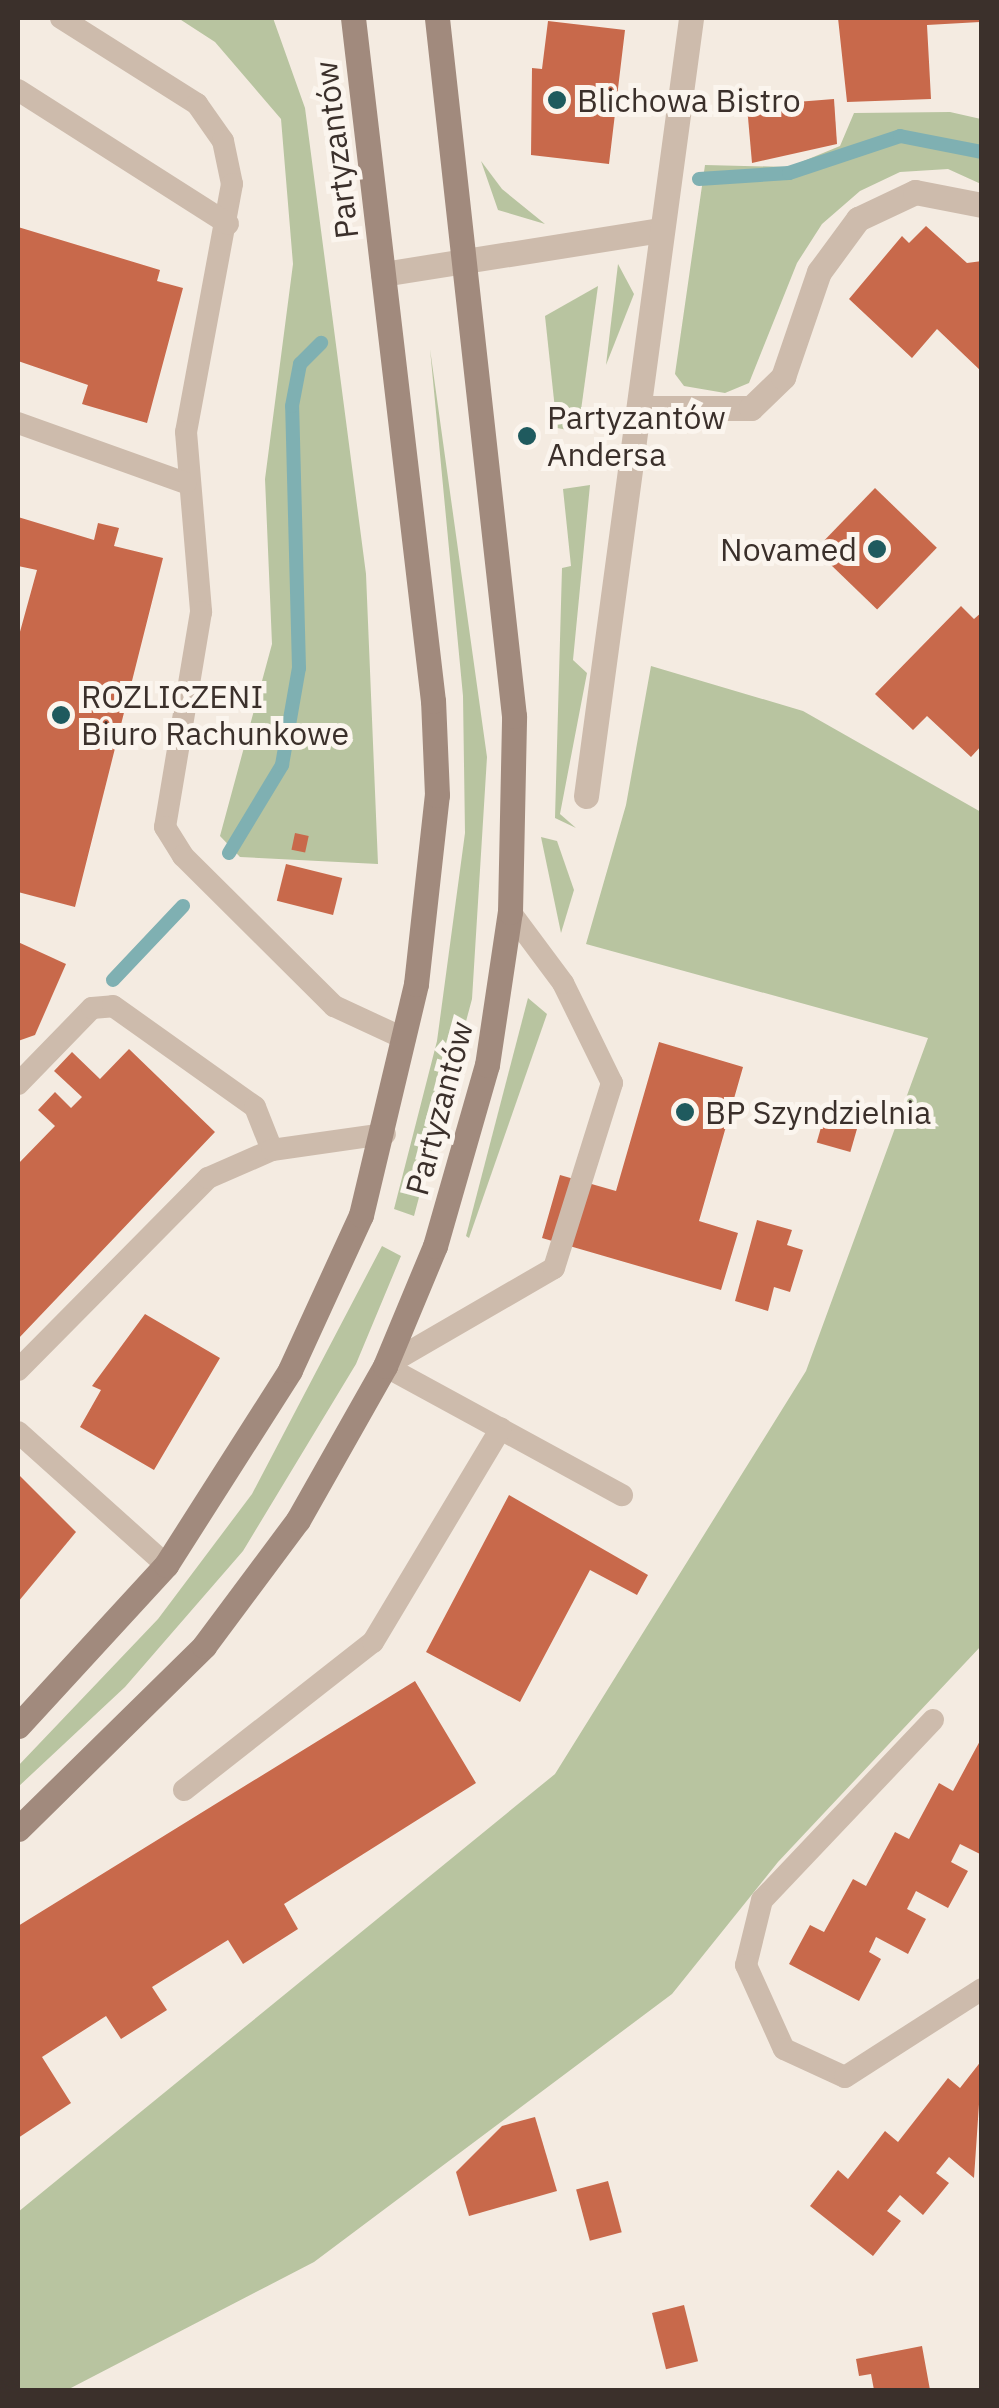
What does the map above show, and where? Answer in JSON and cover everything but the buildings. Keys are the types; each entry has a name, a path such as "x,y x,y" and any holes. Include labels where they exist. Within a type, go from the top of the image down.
{"main road":[{"name":"Partyzantów","path":"18,1726 166,1565 251,1440 327,1297 385,1134 406,1039 436,795 354,18"},
{"name":"Partyzantów","path":"18,1828 204,1646 298,1520 384,1366 462,1158 498,1012 510,912 514,716 437,18"}],"street":[{"path":"586,796 645,408 660,230 691,18"},
{"path":"645,408 751,408 783,377 818,272 858,219 915,192 982,205"},
{"path":"463,264 660,230"},
{"name":"Partyzantów","path":"384,274 463,264"}],"lane":[{"path":"61,18 196,104 223,141 228,224 186,432 186,483 201,612 165,827 334,1006 406,1039"},
{"path":"18,90 228,224"},
{"path":"18,422 186,483"},
{"path":"384,1366 554,1268 612,1083 563,983 510,912"},
{"path":"18,1084 92,1008 113,1006 254,1106 272,1150"},
{"path":"18,1370 182,1199 229,1165 272,1150 385,1134"},
{"path":"384,1366 622,1495"},
{"path":"184,1790 373,1642 501,1428"},
{"path":"18,1432 166,1565"},
{"path":"932,1720 762,1900 748,1933 748,1975 784,2049 845,2077 982,1989"}],"green space":[{"path":"178,18 273,18 305,108 366,574 378,864 240,857 220,836 272,644 265,479 293,264 281,119 215,42"},
{"path":"950,112 981,119 981,184 948,169 900,172 860,191 822,224 797,263 749,383 725,393 684,386 675,374 705,165 789,167 840,146 854,113"},
{"path":"481,161 502,189 545,224 498,210"},
{"path":"618,264 634,294 606,365"},
{"path":"598,286 578,432 557,428 545,316"},
{"path":"430,349 487,757 472,999 414,1216 394,1209 437,1041 465,833 463,696"},
{"path":"590,485 573,660 587,673 560,814 576,828 555,818 562,568 571,566 563,489"},
{"path":"651,666 803,711 981,812 981,1646 778,1862 672,1994 314,2262 67,2390 18,2390 18,2212 555,1774 806,1371 928,1038 586,944 626,805"},
{"path":"541,837 557,841 574,890 561,933"},
{"path":"528,998 547,1014 469,1238 466,1236"},
{"path":"382,1246 401,1256 356,1364 243,1551 125,1687 18,1787 18,1766 158,1619 252,1494"}],"waterway":[{"path":"699,179 789,173 900,136 982,152"},
{"path":"229,853 282,765 299,668 292,406 300,364 321,343"},
{"path":"113,980 183,906"}],"place":[{"name":"Blichowa Bistro","path":"557,100"},
{"name":"Partyzantów Andersa","path":"527,436"},
{"name":"Novamed","path":"877,549"},
{"name":"ROZLICZENI Biuro Rachunkowe","path":"61,715"},
{"name":"BP Szyndzielnia","path":"685,1112"}]}
